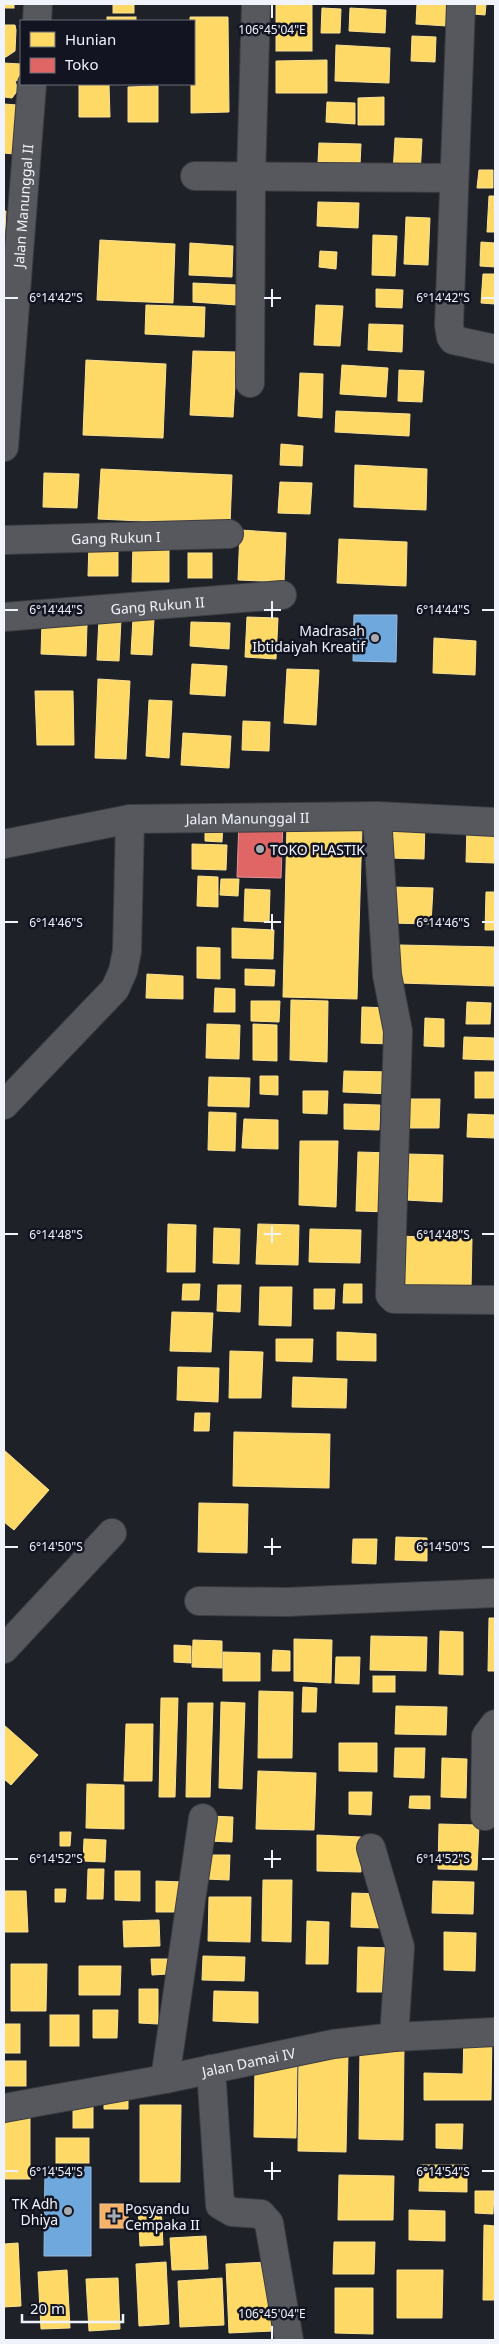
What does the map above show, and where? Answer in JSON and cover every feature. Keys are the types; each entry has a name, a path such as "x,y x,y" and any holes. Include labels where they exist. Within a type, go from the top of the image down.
{"street":[{"path":"36,20 38,4"},
{"path":"250,383 251,177 256,4"},
{"path":"461,4 453,178 450,337 462,343 495,348"},
{"name":"Jalan Manunggal II","path":"4,446 14,175 32,85"},
{"path":"195,176 453,178"},
{"name":"Gang Rukun I","path":"4,540 230,534"},
{"name":"Gang Rukun II","path":"4,617 282,594"},
{"path":"377,816 387,975 398,1031 390,1295 394,1299 495,1300"},
{"name":"Jalan Manunggal II","path":"4,844 130,819 377,816 495,822"},
{"path":"4,1106 115,989 123,970 127,951 130,819"},
{"path":"4,1648 112,1533"},
{"path":"198,1600 287,1602 495,1594"},
{"path":"485,1816 486,1736 495,1724"},
{"path":"165,2079 203,1818"},
{"path":"371,1848 400,1947 394,2037"},
{"name":"Jalan Damai IV","path":"4,2108 165,2079 333,2044 394,2037 495,2032"},
{"path":"212,2069 220,2205 232,2212 261,2214 269,2223 289,2340"}],"building: Hunian":[{"path":"4,4 14,4 14,8 4,8"},
{"path":"113,4 134,4 134,13 113,13"},
{"path":"276,4 312,4 312,51 276,51"},
{"path":"417,4 448,4 447,26 416,24"},
{"path":"463,4 486,4 485,15 462,13"},
{"path":"322,8 341,9 340,33 321,33"},
{"path":"350,8 386,10 385,33 349,31"},
{"path":"107,17 136,17 136,20 107,20"},
{"path":"190,17 228,17 229,112 191,113 191,85 195,85 195,20 190,20"},
{"path":"4,25 15,25 16,30 15,51 6,57 4,57"},
{"path":"412,36 436,37 435,62 411,61"},
{"path":"336,45 390,48 389,83 335,81"},
{"path":"327,60 327,93 276,93 276,61"},
{"path":"4,63 20,64 20,80 15,81 18,90 12,98 4,97"},
{"path":"79,85 109,85 110,117 79,117"},
{"path":"158,86 158,122 128,122 128,87"},
{"path":"384,97 384,125 358,125 358,98"},
{"path":"327,102 355,103 355,124 326,122"},
{"path":"4,104 17,105 14,154 4,153"},
{"path":"395,138 422,139 420,175 393,174"},
{"path":"319,143 361,144 360,164 318,162"},
{"path":"479,170 493,170 493,188 477,188"},
{"path":"489,196 495,196 495,232 487,232"},
{"path":"318,202 359,203 358,228 317,226"},
{"path":"4,211 6,211 4,247"},
{"path":"406,217 430,218 428,265 404,264"},
{"path":"373,235 397,236 395,276 372,275"},
{"path":"100,240 175,244 173,303 97,300"},
{"path":"481,242 495,243 495,267 480,266"},
{"path":"190,243 233,246 232,277 189,275"},
{"path":"320,251 337,252 336,269 319,267"},
{"path":"483,274 495,274 495,304 481,303"},
{"path":"193,283 237,285 237,305 193,302"},
{"path":"376,289 403,290 402,308 376,307"},
{"path":"146,305 205,307 204,337 145,334"},
{"path":"316,305 343,306 340,346 314,345"},
{"path":"369,324 403,325 402,352 368,350"},
{"path":"193,351 237,352 233,417 190,415"},
{"path":"86,360 166,364 163,438 83,435"},
{"path":"342,365 388,368 386,397 340,394"},
{"path":"399,370 424,371 422,402 398,401"},
{"path":"300,373 323,374 322,418 298,416"},
{"path":"336,411 410,414 409,436 335,432"},
{"path":"281,444 303,446 302,466 280,465"},
{"path":"355,465 427,469 426,510 354,507"},
{"path":"101,469 232,475 230,525 98,519"},
{"path":"44,473 79,474 77,508 43,507"},
{"path":"280,482 312,483 310,514 278,513"},
{"path":"240,530 286,533 284,582 238,580"},
{"path":"339,539 407,542 406,586 337,583"},
{"path":"89,542 118,542 118,576 88,576"},
{"path":"133,544 169,545 169,582 132,582"},
{"path":"188,553 212,553 212,578 188,578"},
{"path":"247,617 278,618 276,659 245,657"},
{"path":"99,618 121,619 119,661 97,660"},
{"path":"133,618 154,619 152,655 131,654"},
{"path":"191,622 230,623 229,649 190,646"},
{"path":"42,623 87,625 86,656 41,654"},
{"path":"434,638 476,641 475,675 433,673"},
{"path":"192,664 227,666 225,696 190,694"},
{"path":"287,669 319,670 316,725 284,723"},
{"path":"98,679 130,681 126,759 95,758"},
{"path":"35,691 73,691 74,745 37,745"},
{"path":"149,700 172,701 169,758 146,756"},
{"path":"243,721 270,722 269,751 242,750"},
{"path":"183,733 231,736 229,768 181,765"},
{"path":"389,820 425,822 424,859 389,858"},
{"path":"205,822 223,822 222,842 205,841"},
{"path":"287,824 362,827 357,999 283,997"},
{"path":"467,825 495,826 495,863 466,862"},
{"path":"192,844 227,845 226,870 192,869"},
{"path":"198,876 218,877 218,907 197,906"},
{"path":"221,879 239,879 238,896 220,895"},
{"path":"391,887 433,888 431,924 390,923"},
{"path":"245,889 270,890 269,922 244,921"},
{"path":"486,892 495,892 495,930 485,930"},
{"path":"232,928 274,930 273,959 232,958"},
{"path":"400,945 495,947 495,986 400,983"},
{"path":"197,947 220,948 220,979 197,978"},
{"path":"245,969 275,970 274,986 245,985"},
{"path":"147,974 183,976 183,999 146,998"},
{"path":"215,988 235,989 235,1012 214,1012"},
{"path":"291,1000 328,1001 327,1062 290,1060"},
{"path":"251,1001 280,1001 279,1022 251,1021"},
{"path":"467,1002 491,1003 490,1024 466,1024"},
{"path":"362,1007 392,1008 391,1044 361,1043"},
{"path":"425,1018 444,1019 444,1047 424,1046"},
{"path":"207,1024 240,1025 239,1059 206,1058"},
{"path":"253,1024 277,1025 277,1061 253,1060"},
{"path":"464,1037 495,1038 495,1060 463,1059"},
{"path":"344,1071 391,1072 391,1094 343,1092"},
{"path":"475,1072 495,1072 495,1098 475,1098"},
{"path":"260,1076 278,1076 278,1095 260,1094"},
{"path":"209,1077 250,1078 249,1107 208,1106"},
{"path":"303,1091 328,1091 327,1114 303,1113"},
{"path":"409,1099 440,1099 439,1128 408,1128"},
{"path":"344,1104 380,1105 379,1130 344,1129"},
{"path":"209,1112 236,1113 235,1151 208,1150"},
{"path":"468,1114 495,1115 495,1138 467,1137"},
{"path":"244,1119 278,1120 278,1149 242,1148"},
{"path":"300,1141 338,1141 336,1207 299,1205"},
{"path":"358,1152 391,1153 389,1212 356,1211"},
{"path":"408,1154 443,1155 442,1202 406,1200"},
{"path":"168,1224 196,1225 195,1272 167,1272"},
{"path":"258,1224 299,1225 298,1265 256,1264"},
{"path":"214,1228 240,1229 239,1264 213,1263"},
{"path":"310,1229 361,1230 360,1263 309,1262"},
{"path":"399,1236 472,1239 471,1290 398,1287"},
{"path":"183,1284 200,1284 199,1300 182,1300"},
{"path":"344,1284 362,1284 362,1303 343,1303"},
{"path":"218,1285 241,1285 240,1312 217,1311"},
{"path":"260,1287 292,1287 291,1326 259,1325"},
{"path":"314,1289 335,1289 334,1309 314,1309"},
{"path":"172,1312 213,1313 211,1352 170,1351"},
{"path":"337,1332 376,1334 376,1361 337,1360"},
{"path":"276,1339 313,1339 312,1362 276,1361"},
{"path":"230,1351 263,1352 261,1398 229,1398"},
{"path":"178,1367 219,1368 218,1402 177,1400"},
{"path":"293,1377 347,1379 346,1408 292,1407"},
{"path":"195,1413 210,1413 209,1431 194,1431"},
{"path":"234,1432 330,1434 329,1488 233,1486"},
{"path":"4,1450 49,1490 14,1530 4,1522"},
{"path":"199,1503 248,1504 247,1553 198,1552"},
{"path":"396,1537 427,1538 427,1561 395,1560"},
{"path":"353,1539 377,1539 376,1564 352,1563"},
{"path":"489,1618 495,1618 495,1671 488,1671"},
{"path":"440,1631 463,1632 463,1675 439,1674"},
{"path":"371,1636 427,1637 426,1671 370,1670"},
{"path":"294,1639 332,1640 331,1683 294,1681"},
{"path":"193,1640 222,1641 222,1668 192,1667"},
{"path":"174,1645 191,1646 191,1663 174,1662"},
{"path":"273,1650 290,1651 290,1671 272,1671"},
{"path":"223,1652 260,1653 260,1681 223,1681"},
{"path":"336,1657 360,1657 359,1684 335,1683"},
{"path":"373,1676 395,1676 395,1692 373,1692"},
{"path":"303,1687 317,1688 316,1712 302,1712"},
{"path":"259,1691 293,1692 292,1758 258,1758"},
{"path":"161,1698 178,1698 175,1797 159,1797"},
{"path":"221,1702 245,1703 242,1789 219,1788"},
{"path":"188,1703 213,1703 210,1797 186,1797"},
{"path":"396,1706 447,1707 446,1735 395,1734"},
{"path":"126,1724 153,1724 152,1781 124,1781"},
{"path":"4,1725 38,1755 11,1785 4,1779"},
{"path":"339,1743 377,1743 377,1772 339,1771"},
{"path":"395,1748 425,1748 424,1778 394,1777"},
{"path":"442,1758 467,1759 466,1798 441,1797"},
{"path":"258,1771 316,1773 314,1830 256,1829"},
{"path":"87,1784 124,1785 124,1829 86,1828"},
{"path":"349,1792 372,1792 371,1815 349,1814"},
{"path":"410,1796 430,1796 430,1809 409,1808"},
{"path":"209,1816 233,1817 232,1842 208,1841"},
{"path":"439,1824 479,1825 477,1870 438,1869"},
{"path":"60,1832 71,1832 70,1846 60,1846"},
{"path":"317,1835 361,1837 361,1872 317,1871"},
{"path":"84,1839 106,1840 105,1862 83,1861"},
{"path":"206,1855 230,1855 229,1880 205,1879"},
{"path":"88,1869 104,1869 103,1899 87,1899"},
{"path":"115,1871 140,1871 140,1901 115,1900"},
{"path":"263,1880 292,1880 291,1942 262,1941"},
{"path":"156,1881 183,1882 182,1912 156,1912"},
{"path":"433,1881 474,1882 473,1914 432,1913"},
{"path":"55,1889 66,1889 65,1902 55,1902"},
{"path":"4,1891 26,1891 28,1932 4,1932"},
{"path":"352,1893 384,1894 384,1928 351,1927"},
{"path":"209,1897 251,1897 250,1942 208,1941"},
{"path":"159,1920 160,1946 124,1947 123,1921"},
{"path":"307,1921 329,1922 328,1964 306,1964"},
{"path":"444,1932 476,1933 475,1971 444,1970"},
{"path":"358,1947 393,1948 393,1992 357,1992"},
{"path":"203,1956 245,1957 244,1981 202,1980"},
{"path":"151,1959 168,1959 168,1974 152,1975"},
{"path":"11,1964 47,1964 46,2011 11,2011"},
{"path":"79,1966 121,1966 120,1995 79,1995"},
{"path":"139,1989 158,1989 158,2024 139,2023"},
{"path":"214,1991 258,1992 258,2023 213,2021"},
{"path":"93,2010 118,2010 117,2038 93,2038"},
{"path":"50,2015 79,2015 79,2046 50,2046"},
{"path":"4,2024 20,2024 20,2053 4,2053"},
{"path":"464,2034 492,2034 491,2100 424,2100 424,2073 463,2074"},
{"path":"360,2046 404,2047 403,2140 359,2139"},
{"path":"299,2055 348,2055 346,2152 298,2151"},
{"path":"4,2061 26,2061 26,2086 4,2086"},
{"path":"255,2065 297,2066 296,2138 254,2137"},
{"path":"104,2090 128,2091 128,2109 104,2109"},
{"path":"140,2105 181,2105 180,2182 140,2182"},
{"path":"73,2107 93,2107 93,2128 73,2128"},
{"path":"5,2118 30,2118 30,2179 5,2179"},
{"path":"436,2124 463,2124 462,2149 436,2148"},
{"path":"56,2138 89,2138 89,2163 56,2163"},
{"path":"420,2165 467,2165 467,2192 419,2191"},
{"path":"339,2175 394,2176 393,2220 338,2220"},
{"path":"475,2191 494,2191 493,2214 475,2213"},
{"path":"161,2206 163,2245 140,2246 138,2207"},
{"path":"409,2210 445,2211 445,2241 409,2240"},
{"path":"484,2225 495,2226 495,2300 483,2300"},
{"path":"206,2236 208,2269 172,2270 170,2238"},
{"path":"334,2242 375,2242 374,2274 333,2274"},
{"path":"18,2243 21,2306 4,2307 4,2244"},
{"path":"166,2262 169,2324 139,2326 136,2264"},
{"path":"269,2262 273,2331 229,2333 226,2264"},
{"path":"67,2270 70,2328 41,2329 38,2272"},
{"path":"397,2270 443,2270 442,2318 397,2318"},
{"path":"118,2278 120,2329 89,2331 86,2279"},
{"path":"222,2278 224,2325 180,2327 178,2281"},
{"path":"335,2288 373,2288 373,2334 335,2333"}],"building: Toko":[{"name":"TOKO PLASTIK","path":"239,819 283,820 281,878 237,877"}],"building: Sekolah":[{"name":"Madrasah Ibtidaiyah Kreatif","path":"354,615 397,615 396,662 353,661"},
{"name":"TK Adh Dhiya","path":"45,2167 91,2167 91,2256 44,2256"}],"building: Kesehatan":[{"name":"Posyandu Cempaka II","path":"100,2204 128,2204 128,2228 100,2228"}],"place":[{"name":"Madrasah Ibtidaiyah Kreatif","path":"375,638"},
{"name":"TOKO PLASTIK","path":"260,849"},
{"name":"TK Adh Dhiya","path":"68,2211"},
{"name":"Posyandu Cempaka II","path":"114,2216"}]}
